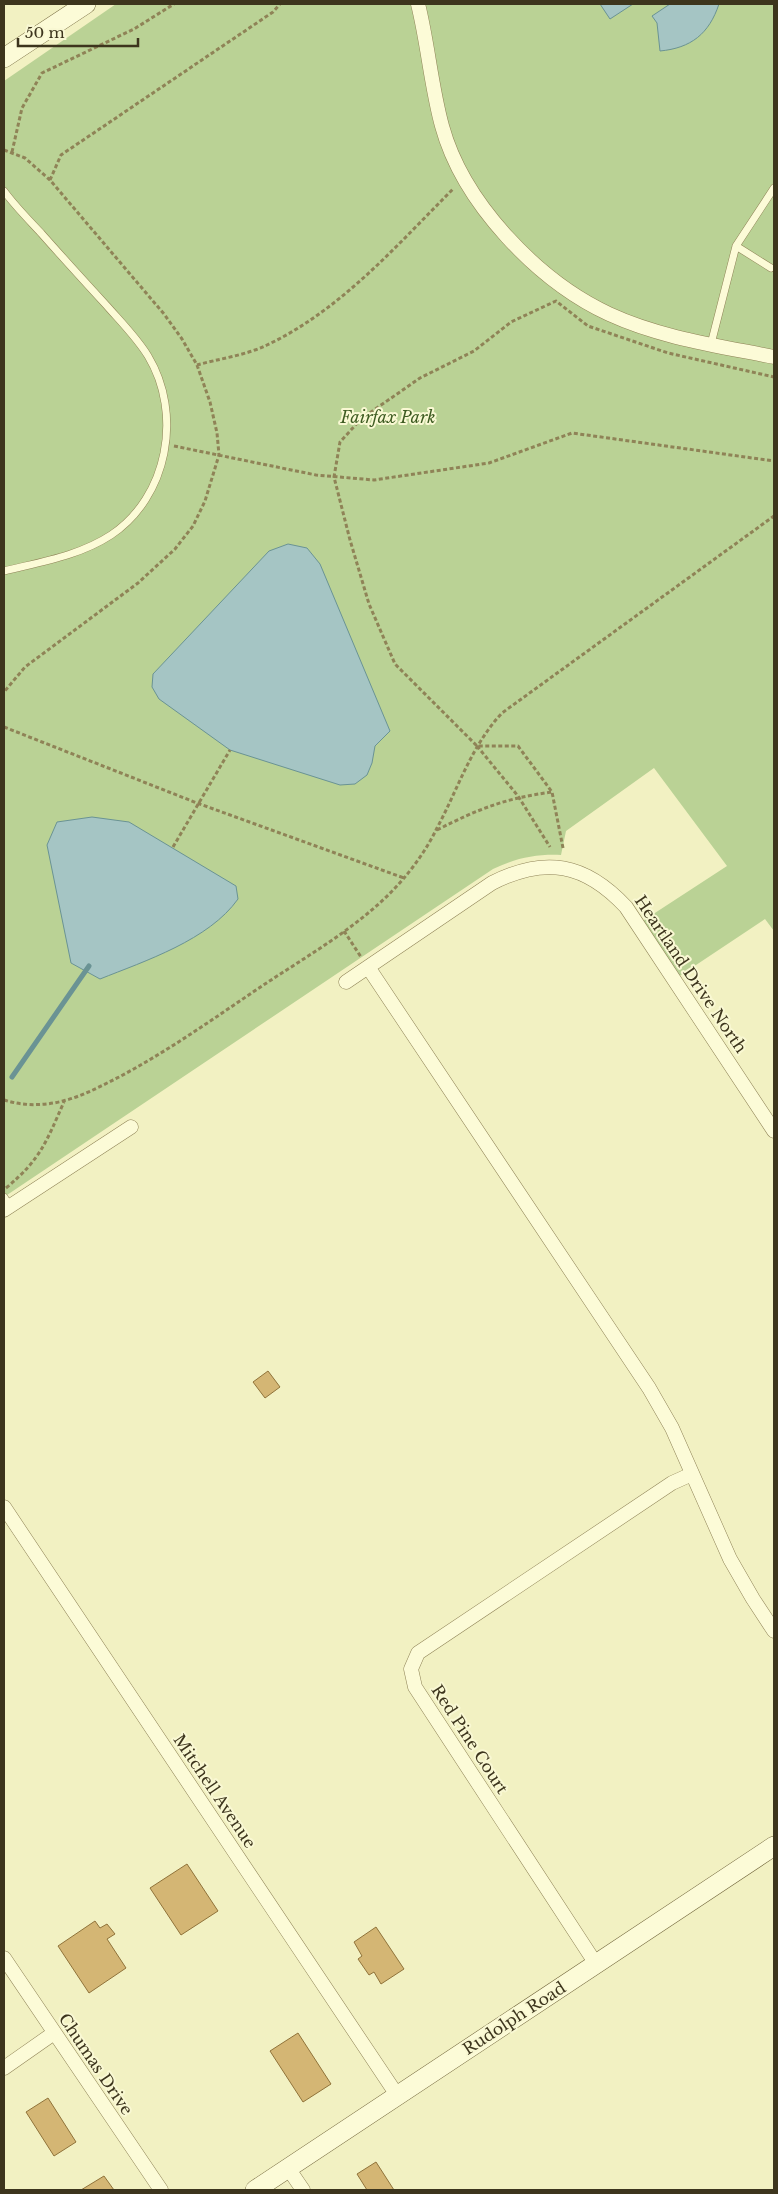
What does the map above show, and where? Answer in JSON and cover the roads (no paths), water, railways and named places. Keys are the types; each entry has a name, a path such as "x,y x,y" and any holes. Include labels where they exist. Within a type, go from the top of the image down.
{"street":[{"path":"4,58 86,4"},
{"path":"418,4 442,128 458,167 503,233 535,263 570,291 609,314 651,330 774,357"},
{"name":"Heartland Drive North","path":"346,982 492,883 512,873 549,867 575,871 593,878 611,890 626,906 774,1132"},
{"path":"368,968 649,1388 672,1428 730,1559 753,1600 774,1631"},
{"path":"6,1204 131,1126"},
{"name":"Red Pine Court","path":"596,1964 415,1687 411,1669 418,1652 672,1483 692,1474"},
{"name":"Mitchell Avenue","path":"4,1507 397,2095"},
{"name":"Rudolph Road","path":"255,2190 774,1846"},
{"name":"Chumas Drive","path":"4,1958 161,2190"},
{"path":"4,2068 54,2033"},
{"path":"288,2168 303,2190"}],"lane":[{"path":"711,344 736,246 774,188"},
{"path":"4,190 127,328 148,356 161,383 167,413 166,446 158,475 146,498 131,518 111,534 90,546 68,555 4,571"},
{"path":"736,246 773,267"}],"water":[{"path":"600,4 633,4 610,19"},
{"path":"670,4 719,4 710,24 697,38 681,47 660,51 657,23 652,16"},
{"path":"288,544 307,548 320,564 390,731 375,746 372,763 367,775 355,784 340,785 230,750 159,699 152,687 153,674 269,551"},
{"path":"92,817 129,822 236,886 238,899 211,926 193,938 156,957 100,979 71,963 47,845 57,822"}],"waterway":[{"path":"12,1077 89,966"}],"park label":[{"name":"Fairfax Park","path":"388,417"}]}
